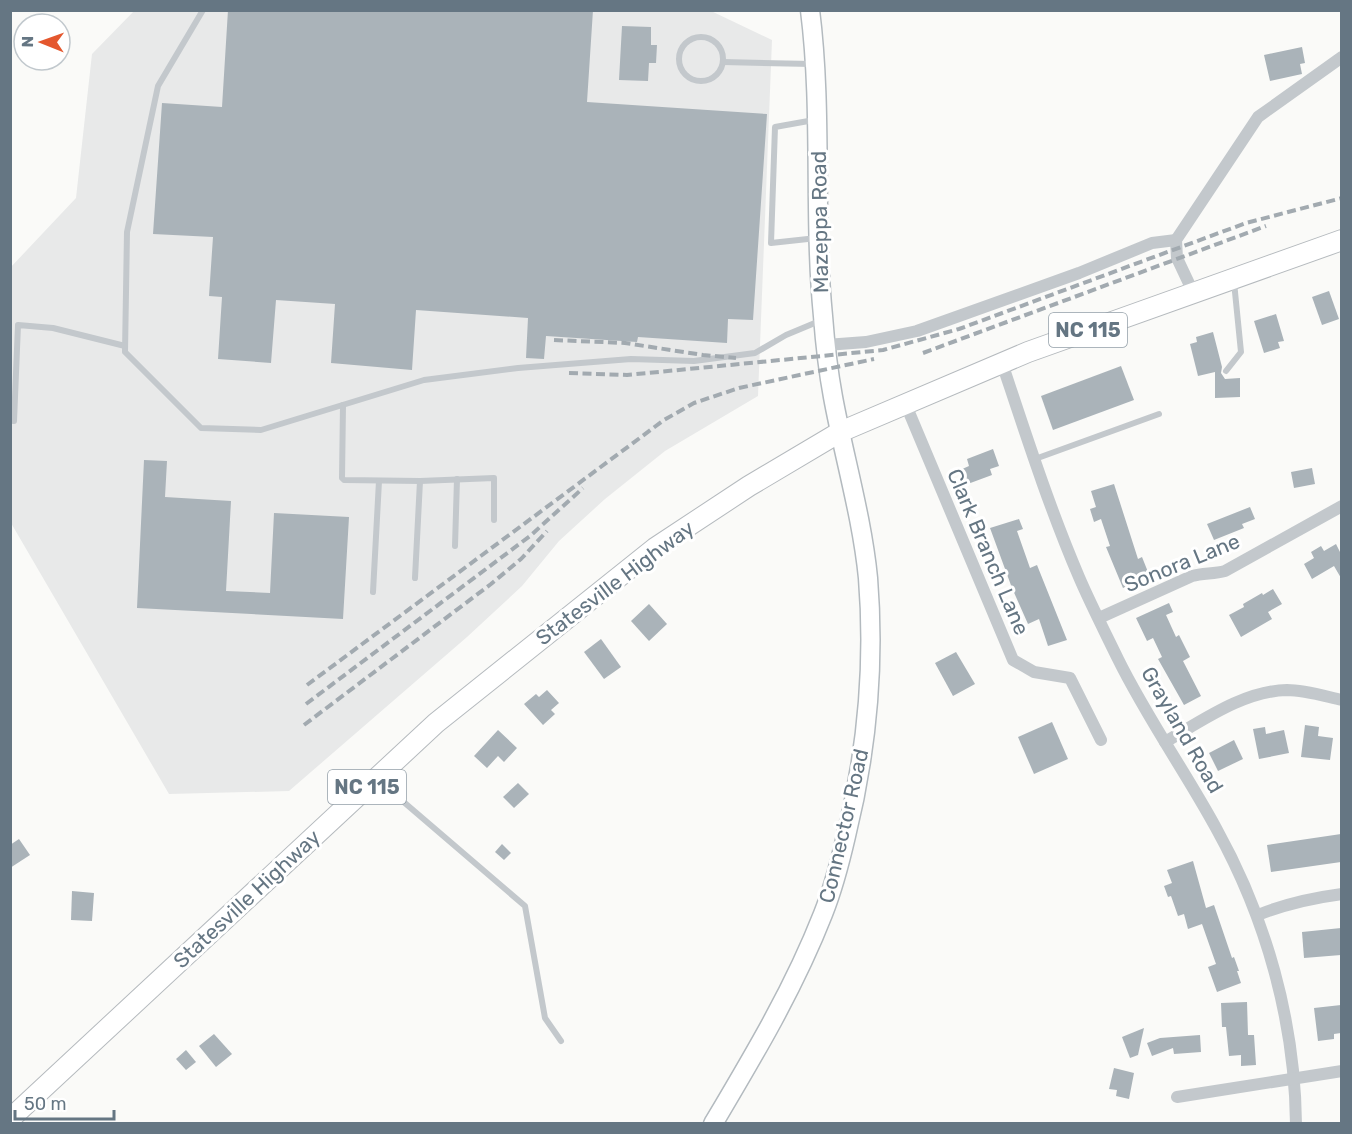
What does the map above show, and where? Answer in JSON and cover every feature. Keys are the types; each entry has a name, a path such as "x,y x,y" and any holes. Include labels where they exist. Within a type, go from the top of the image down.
{"main road":[{"name":"Statesville Highway","path":"10,1119 436,723 655,548 749,486 840,432 1002,363 1341,240"}],"street":[{"name":"Mazeppa Road","path":"810,10 816,64 818,119 817,238 828,369 840,432"},
{"path":"1193,292 1177,258 1176,240 1258,117 1341,57"},
{"path":"826,345 866,342 917,331 1079,273 1152,243 1176,240"},
{"name":"Grayland Road","path":"1002,363 1079,577 1131,683 1239,871 1258,915 1280,991 1295,1078 1296,1124"},
{"name":"Clark Branch Lane","path":"906,405 1012,660 1034,672 1070,678 1101,740"},
{"name":"Connector Road","path":"713,1124 778,1013 814,937 841,857 860,770 870,681 871,635 868,577 861,528 840,432"},
{"name":"Sonora Lane","path":"1099,618 1192,576 1225,571 1341,506"},
{"path":"1165,742 1228,707 1257,694 1288,690 1341,700"},
{"path":"1258,915 1310,898 1341,894"},
{"path":"1177,1097 1341,1071"}],"lane":[{"path":"203,10 158,86 127,232 125,346 125,352 201,428 261,430 424,380 518,368 631,359 694,361 755,353 786,335 823,319"},
{"path":"701,36 709,38 720,47 723,62 717,75 704,81 690,79 680,68 678,60 682,46 687,41 701,36"},
{"path":"723,62 816,64"},
{"path":"817,238 771,243 775,127 818,119"},
{"path":"1226,371 1241,352 1233,278"},
{"path":"14,420 18,325 53,328 125,346"},
{"path":"343,405 342,478 344,480 420,481 494,478 494,520"},
{"path":"1035,459 1158,414"},
{"path":"455,546 457,479"},
{"path":"374,592 379,481"},
{"path":"415,578 420,481"},
{"path":"376,779 525,906 545,1018 561,1041"}],"shaded area":[{"path":"709,10 772,40 758,396 665,451 605,499 559,541 522,586 467,637 289,791 169,794 11,523 10,268 76,198 92,54 134,11"}],"building":[{"path":"228,10 593,10 587,102 767,114 753,320 728,319 727,343 638,337 637,342 546,336 544,359 526,358 528,318 416,310 412,370 331,363 335,304 276,300 271,363 218,359 222,297 209,296 213,237 153,234 162,103 222,107"},
{"path":"622,26 651,27 651,45 657,45 656,63 649,63 648,81 619,80"},
{"path":"1302,47 1305,63 1300,64 1302,74 1270,81 1264,55"},
{"path":"1329,291 1339,319 1322,325 1312,297"},
{"path":"1276,314 1284,341 1278,342 1280,348 1264,353 1254,321"},
{"path":"1213,332 1222,367 1221,373 1225,379 1240,378 1240,397 1215,398 1215,372 1198,376 1190,344 1197,342 1196,337"},
{"path":"1121,366 1134,400 1053,430 1041,396"},
{"path":"993,449 999,466 990,469 992,475 965,485 960,470 969,466 967,459"},
{"path":"144,460 167,461 165,497 231,501 226,591 270,593 274,513 349,517 343,619 137,608"},
{"path":"1312,468 1315,484 1294,488 1291,472"},
{"path":"1114,484 1138,559 1142,557 1150,577 1123,588 1106,547 1110,546 1101,519 1094,522 1090,509 1096,507 1091,491"},
{"path":"1250,507 1255,519 1242,524 1244,528 1214,540 1207,524"},
{"path":"1019,519 1023,529 1017,531 1030,568 1037,565 1067,640 1048,646 1039,619 1028,624 990,528"},
{"path":"1336,544 1341,554 1341,578 1334,566 1312,579 1304,564 1314,558 1311,552 1321,546 1324,551"},
{"path":"1273,589 1282,604 1268,612 1272,619 1241,637 1229,615 1244,607 1243,604"},
{"path":"1169,603 1173,612 1166,615 1176,637 1179,635 1190,657 1183,661 1201,696 1184,705 1158,659 1162,657 1153,638 1147,641 1136,618"},
{"path":"649,604 667,624 649,641 631,621"},
{"path":"601,639 621,667 604,679 584,652"},
{"path":"956,652 975,684 953,696 935,663"},
{"path":"547,690 559,703 551,710 555,714 543,725 524,704 536,694 539,697"},
{"path":"1052,722 1068,759 1034,774 1018,737"},
{"path":"1305,725 1319,727 1318,736 1333,738 1330,760 1301,757"},
{"path":"1265,727 1266,734 1284,730 1289,753 1259,759 1253,729"},
{"path":"498,730 517,748 504,762 498,756 487,768 474,756"},
{"path":"1234,740 1243,759 1218,771 1209,753"},
{"path":"518,783 529,794 514,808 503,797"},
{"path":"1341,834 1341,862 1271,872 1267,845"},
{"path":"19,839 30,855 10,868 10,845"},
{"path":"502,844 511,853 504,860 495,852"},
{"path":"1193,861 1206,908 1214,905 1232,958 1234,957 1239,971 1237,971 1241,983 1217,992 1208,967 1216,964 1202,924 1188,929 1184,914 1178,916 1171,896 1168,897 1164,886 1172,883 1167,870"},
{"path":"72,891 94,893 92,921 71,920"},
{"path":"1341,928 1341,955 1304,958 1302,932"},
{"path":"1247,1002 1248,1035 1254,1035 1256,1065 1241,1066 1241,1055 1229,1056 1226,1027 1222,1027 1221,1003"},
{"path":"1341,1005 1341,1033 1334,1034 1334,1039 1318,1041 1314,1008"},
{"path":"1144,1028 1138,1055 1130,1058 1122,1037"},
{"path":"214,1034 232,1054 216,1067 199,1046"},
{"path":"1200,1035 1201,1052 1174,1054 1173,1048 1152,1056 1147,1043 1160,1038"},
{"path":"186,1050 196,1062 186,1070 176,1059"},
{"path":"1114,1068 1134,1073 1129,1099 1116,1096 1117,1090 1109,1089"}],"railway":[{"path":"569,373 627,375 883,350 959,329 1246,223 1342,198"},
{"path":"923,353 1266,226"},
{"path":"554,340 625,343 736,358"},
{"path":"307,685 664,420 694,403 739,388 874,359"},
{"path":"306,704 530,536 583,488"},
{"path":"304,725 491,584 521,559 547,531"}]}
